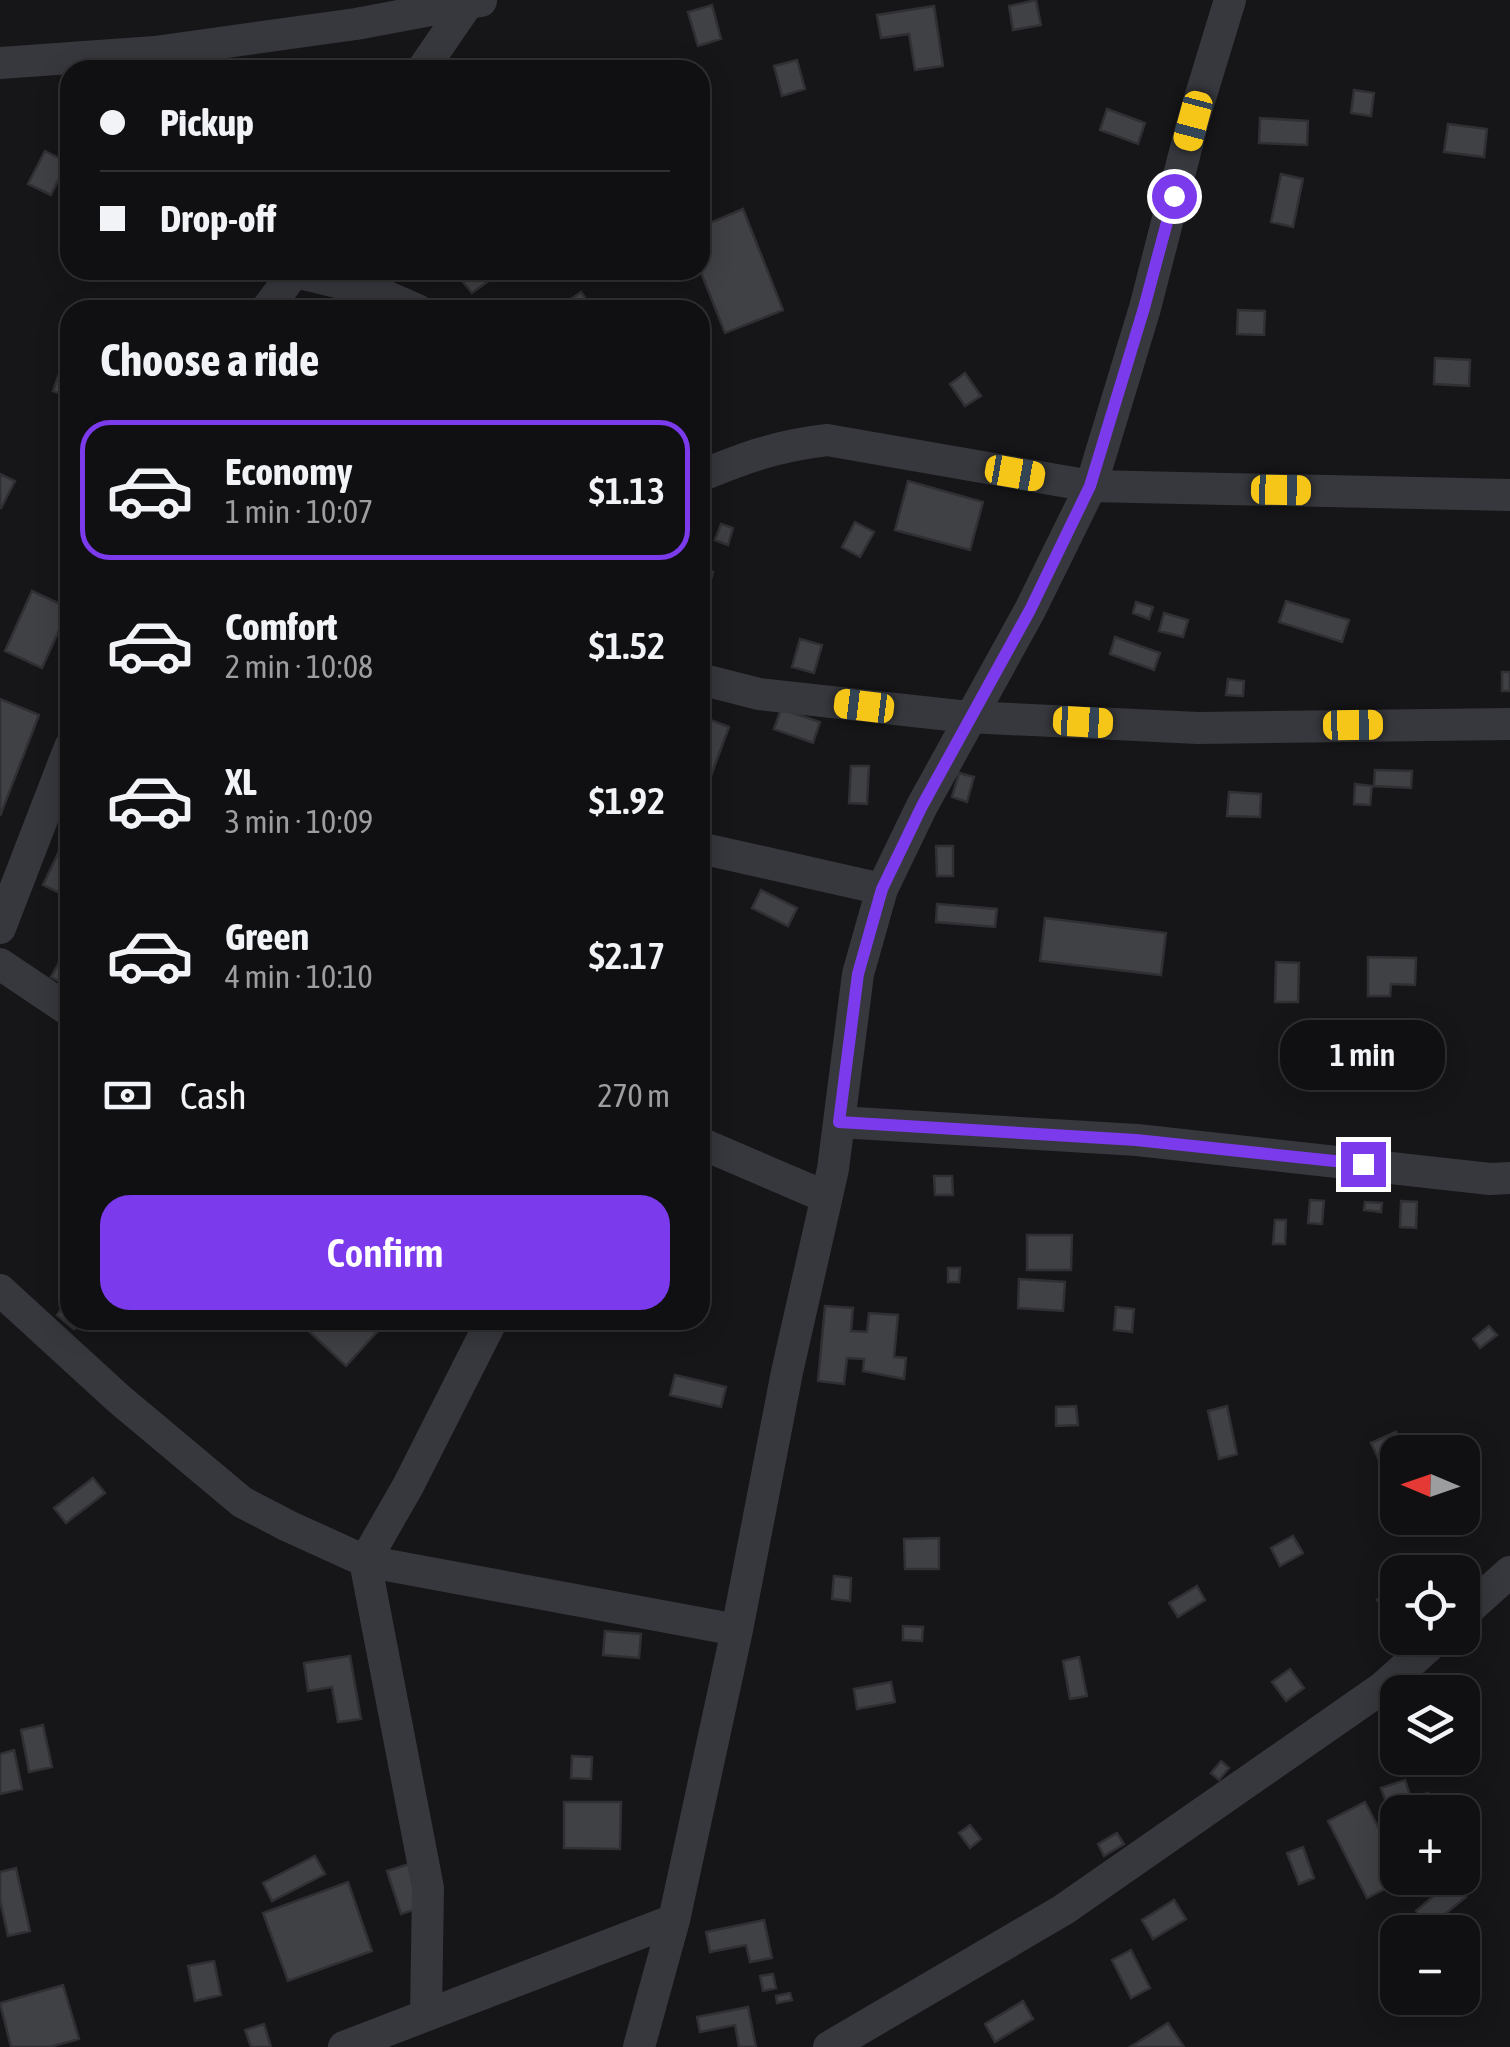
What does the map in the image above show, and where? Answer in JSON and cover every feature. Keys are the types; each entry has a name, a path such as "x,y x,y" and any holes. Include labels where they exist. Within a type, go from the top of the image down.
{"street":[{"path":"639,2047 674,1920 737,1630 786,1372 826,1197 858,974 882,889 968,717 1030,610 1090,486 1230,0"},
{"path":"0,63 155,52 356,24 479,1"},
{"path":"430,60 479,1"},
{"path":"274,300 289,280"},
{"path":"333,280 396,300"},
{"path":"710,472 750,454 827,440 1090,486 1510,494"},
{"path":"710,682 759,694 968,717 1198,728 1510,724"},
{"path":"0,928 60,773"},
{"path":"710,850 882,889"},
{"path":"0,964 60,1004"},
{"path":"839,1122 1136,1140 1490,1179 1510,1178"},
{"path":"710,1146 826,1197"},
{"path":"0,1290 242,1502 366,1561 737,1630"},
{"path":"426,2015 428,1888 366,1561 487,1330"},
{"path":"1480,1599 1510,1572"},
{"path":"828,2047 1062,1910 1382,1688 1419,1655"},
{"path":"344,2047 674,1920"}],"building":[{"path":"1036,0 1041,25 1013,30 1009,6"},
{"path":"712,5 721,39 698,46 688,12"},
{"path":"934,6 943,66 915,70 909,34 881,38 877,15"},
{"path":"797,60 805,89 782,96 774,66"},
{"path":"1354,90 1374,93 1371,116 1351,113"},
{"path":"1107,109 1145,123 1138,144 1100,130"},
{"path":"1260,118 1308,121 1307,145 1259,143"},
{"path":"1448,124 1487,129 1484,157 1444,152"},
{"path":"45,151 60,158 60,176 51,195 28,184"},
{"path":"1281,174 1303,179 1293,227 1271,222"},
{"path":"743,209 783,310 725,333 704,280 710,280 710,223"},
{"path":"461,280 490,280 472,293"},
{"path":"581,292 587,300 570,300"},
{"path":"1238,310 1265,311 1264,335 1237,334"},
{"path":"1435,358 1470,360 1469,386 1434,384"},
{"path":"60,371 60,393 53,391"},
{"path":"965,373 981,396 965,406 950,384"},
{"path":"0,474 15,481 1,508 0,508"},
{"path":"908,481 983,502 970,550 895,530"},
{"path":"855,522 874,532 860,557 842,547"},
{"path":"721,524 733,528 728,545 715,540"},
{"path":"32,591 60,604 60,628 42,668 5,651"},
{"path":"1286,601 1349,620 1342,642 1279,622"},
{"path":"1136,602 1153,607 1149,619 1133,613"},
{"path":"1164,613 1188,620 1183,637 1159,631"},
{"path":"1115,637 1160,653 1154,670 1110,654"},
{"path":"800,639 822,645 814,673 792,667"},
{"path":"1502,672 1510,672 1510,691 1502,691"},
{"path":"1228,679 1244,681 1243,696 1226,695"},
{"path":"0,699 39,715 0,816"},
{"path":"781,709 820,722 813,743 774,729"},
{"path":"710,720 729,727 710,776"},
{"path":"851,766 869,766 867,804 849,803"},
{"path":"1375,770 1412,771 1411,788 1374,786"},
{"path":"959,773 974,777 967,802 952,797"},
{"path":"1355,784 1372,786 1370,805 1354,804"},
{"path":"1229,792 1261,794 1260,817 1227,816"},
{"path":"936,846 953,846 953,876 937,876"},
{"path":"60,849 60,893 43,885"},
{"path":"761,890 797,908 788,926 752,908"},
{"path":"937,904 997,909 995,927 936,922"},
{"path":"1045,918 1166,933 1161,975 1040,961"},
{"path":"1368,957 1416,958 1415,985 1391,984 1390,996 1368,996"},
{"path":"60,961 60,982 51,977"},
{"path":"1276,962 1299,963 1298,1002 1275,1002"},
{"path":"934,1176 952,1176 953,1195 935,1195"},
{"path":"1310,1200 1324,1201 1322,1224 1308,1223"},
{"path":"1401,1201 1417,1202 1416,1228 1400,1227"},
{"path":"1365,1202 1382,1203 1381,1212 1364,1210"},
{"path":"1275,1220 1286,1220 1285,1244 1273,1244"},
{"path":"1027,1235 1072,1235 1071,1270 1027,1270"},
{"path":"948,1268 960,1268 959,1282 948,1282"},
{"path":"1019,1279 1065,1282 1063,1311 1018,1308"},
{"path":"825,1306 853,1308 851,1331 867,1332 869,1313 898,1315 894,1357 906,1358 904,1379 863,1371 864,1359 847,1358 844,1384 818,1381"},
{"path":"1116,1307 1134,1309 1132,1332 1114,1330"},
{"path":"1489,1326 1497,1335 1480,1348 1473,1339"},
{"path":"308,1330 379,1330 346,1366"},
{"path":"675,1375 726,1387 721,1407 670,1395"},
{"path":"1076,1406 1078,1425 1056,1426 1056,1407"},
{"path":"1227,1406 1237,1454 1219,1459 1208,1411"},
{"path":"1380,1439 1380,1462 1371,1443"},
{"path":"93,1478 105,1493 66,1523 54,1508"},
{"path":"1293,1536 1303,1553 1280,1566 1271,1548"},
{"path":"939,1538 939,1569 905,1569 904,1539"},
{"path":"834,1576 851,1578 850,1601 832,1599"},
{"path":"1197,1586 1205,1600 1178,1617 1169,1603"},
{"path":"903,1626 923,1627 922,1641 903,1640"},
{"path":"605,1631 641,1634 639,1658 603,1655"},
{"path":"350,1656 361,1719 338,1722 332,1687 308,1691 304,1663"},
{"path":"1079,1657 1087,1696 1070,1699 1063,1661"},
{"path":"1290,1669 1304,1688 1286,1701 1272,1682"},
{"path":"891,1682 895,1702 857,1709 854,1689"},
{"path":"43,1725 52,1767 29,1772 21,1730"},
{"path":"14,1750 22,1789 0,1794 0,1754"},
{"path":"572,1756 592,1757 591,1779 571,1778"},
{"path":"1221,1761 1229,1768 1219,1780 1211,1773"},
{"path":"1405,1780 1410,1795 1384,1795 1381,1788"},
{"path":"564,1802 621,1802 620,1849 564,1848"},
{"path":"1365,1802 1380,1831 1380,1891 1367,1898 1328,1821"},
{"path":"970,1825 981,1839 970,1848 959,1833"},
{"path":"1117,1833 1124,1844 1104,1856 1098,1844"},
{"path":"1303,1847 1314,1878 1299,1884 1287,1853"},
{"path":"315,1856 325,1874 272,1901 263,1883"},
{"path":"409,1864 423,1907 401,1914 387,1871"},
{"path":"16,1868 30,1931 8,1936 0,1900 0,1872"},
{"path":"348,1882 372,1951 288,1981 263,1913"},
{"path":"1435,1895 1466,1897 1444,1915 1419,1915 1416,1911"},
{"path":"1174,1900 1186,1919 1153,1939 1142,1920"},
{"path":"764,1920 772,1958 750,1962 746,1945 710,1952 706,1932"},
{"path":"1131,1950 1150,1988 1131,1998 1112,1960"},
{"path":"214,1961 221,1995 195,2001 188,1966"},
{"path":"773,1974 776,1988 763,1991 760,1976"},
{"path":"63,1985 79,2039 50,2047 11,2047 0,2003"},
{"path":"790,1993 792,2000 777,2003 776,1996"},
{"path":"1023,2001 1033,2019 995,2042 985,2024"},
{"path":"748,2007 756,2047 739,2047 735,2025 700,2032 697,2017"},
{"path":"1168,2023 1184,2047 1130,2047"},
{"path":"264,2024 271,2047 251,2047 245,2030"}],"route":[{"path":"1174,196 1090,486 1030,610 968,717 882,889 858,974 839,1122 1136,1140 1363,1164"}]}
